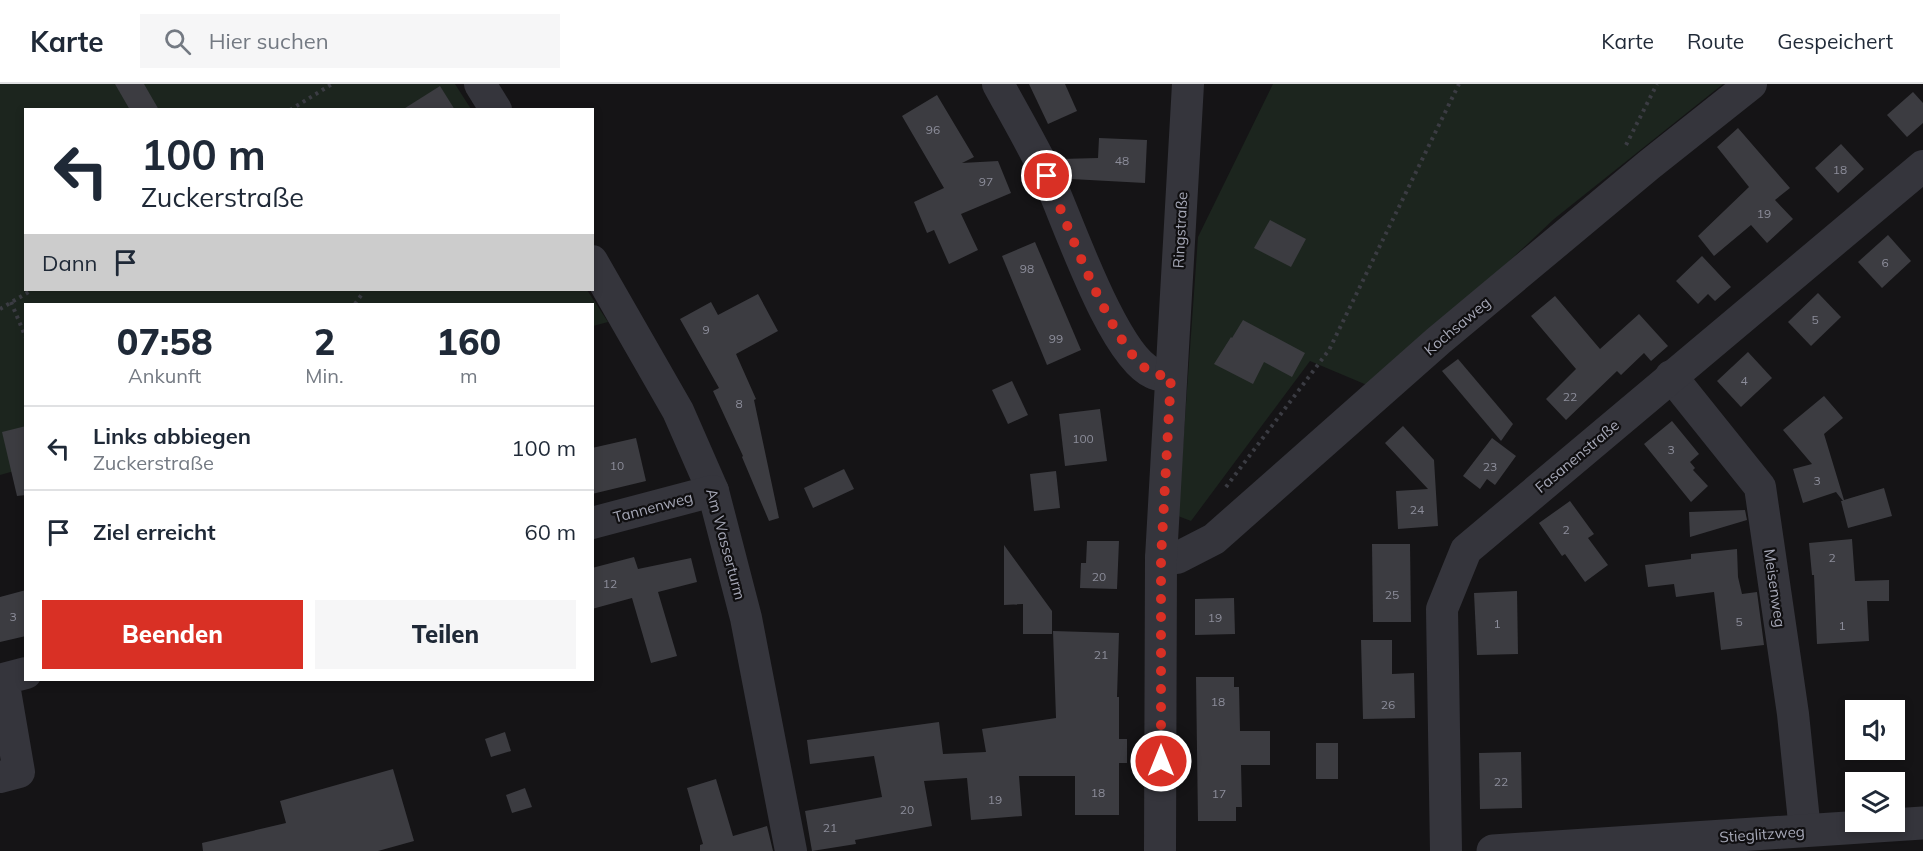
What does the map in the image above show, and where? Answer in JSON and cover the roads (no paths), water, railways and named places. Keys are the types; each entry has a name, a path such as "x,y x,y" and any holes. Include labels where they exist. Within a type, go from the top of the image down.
{"street":[{"path":"480,84 495,108"},
{"path":"998,84 1047,176 1100,301 1117,334 1142,365 1154,374 1171,376"},
{"name":"Ringstraße","path":"1161,851 1161,558 1188,84"},
{"name":"Kochsaweg","path":"1161,558 1177,558 1214,539 1438,342 1649,165 1751,84"},
{"name":"Fasanenstraße","path":"1446,851 1442,609 1466,550 1923,166"},
{"name":"Am Wasserturm","path":"594,264 678,411 713,491 746,618 791,851"},
{"name":"Meisenweg","path":"1671,376 1760,487 1793,714 1805,831"},
{"name":"Tannenweg","path":"594,522 713,491"},
{"path":"0,777 19,772 3,679 24,674"},
{"name":"Stieglitzweg","path":"1493,851 1923,823"}]}
